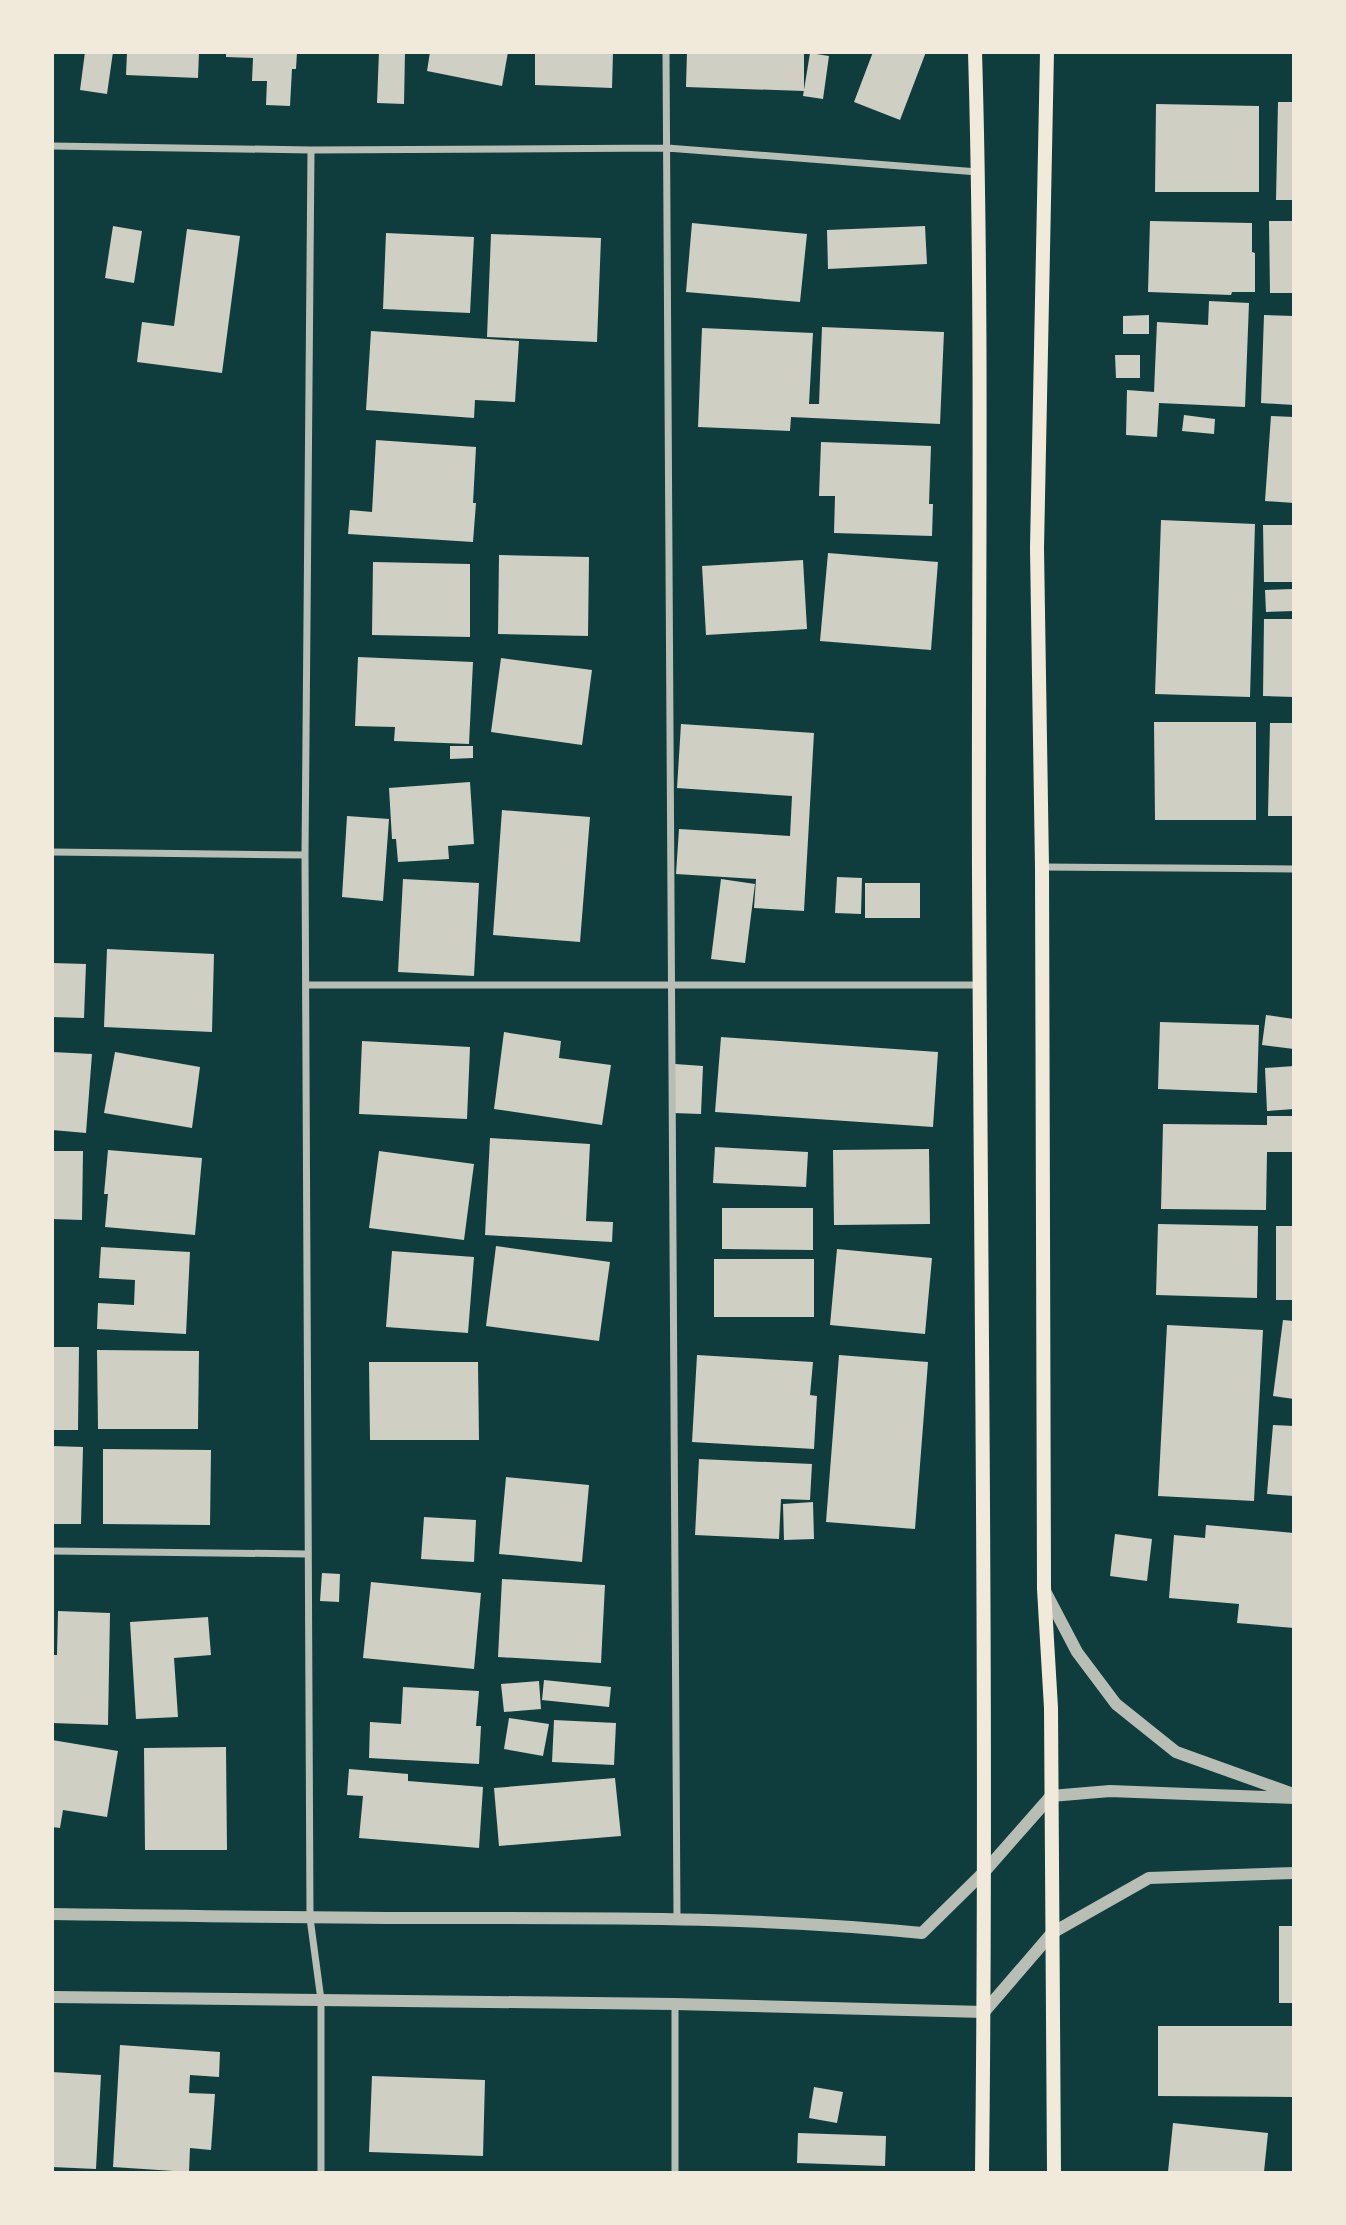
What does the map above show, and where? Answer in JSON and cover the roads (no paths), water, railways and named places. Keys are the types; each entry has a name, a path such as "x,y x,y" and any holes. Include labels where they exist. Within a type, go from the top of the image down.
{"main road":[{"path":"975,52 978,172 985,1871 982,2172"},
{"path":"1047,52 1037,548 1042,867 1044,1589 1051,1708 1054,2172"}],"street":[{"path":"666,52 677,1918"},
{"path":"52,146 311,150 667,148 978,172"},
{"path":"311,150 305,855 308,1554 310,1917 321,2000 321,2172"},
{"path":"52,852 305,855"},
{"path":"1042,867 1293,869"},
{"path":"306,985 980,985"},
{"path":"52,1551 308,1554"},
{"path":"1044,1589 1077,1651 1116,1704 1176,1752 1293,1796"},
{"path":"52,1914 677,1918 842,1925 922,1933 985,1871 1051,1796 1110,1791 1293,1796"},
{"path":"52,1997 675,2004 984,2012 1052,1933 1149,1878 1293,1873"},
{"path":"675,2004 675,2172"}]}
